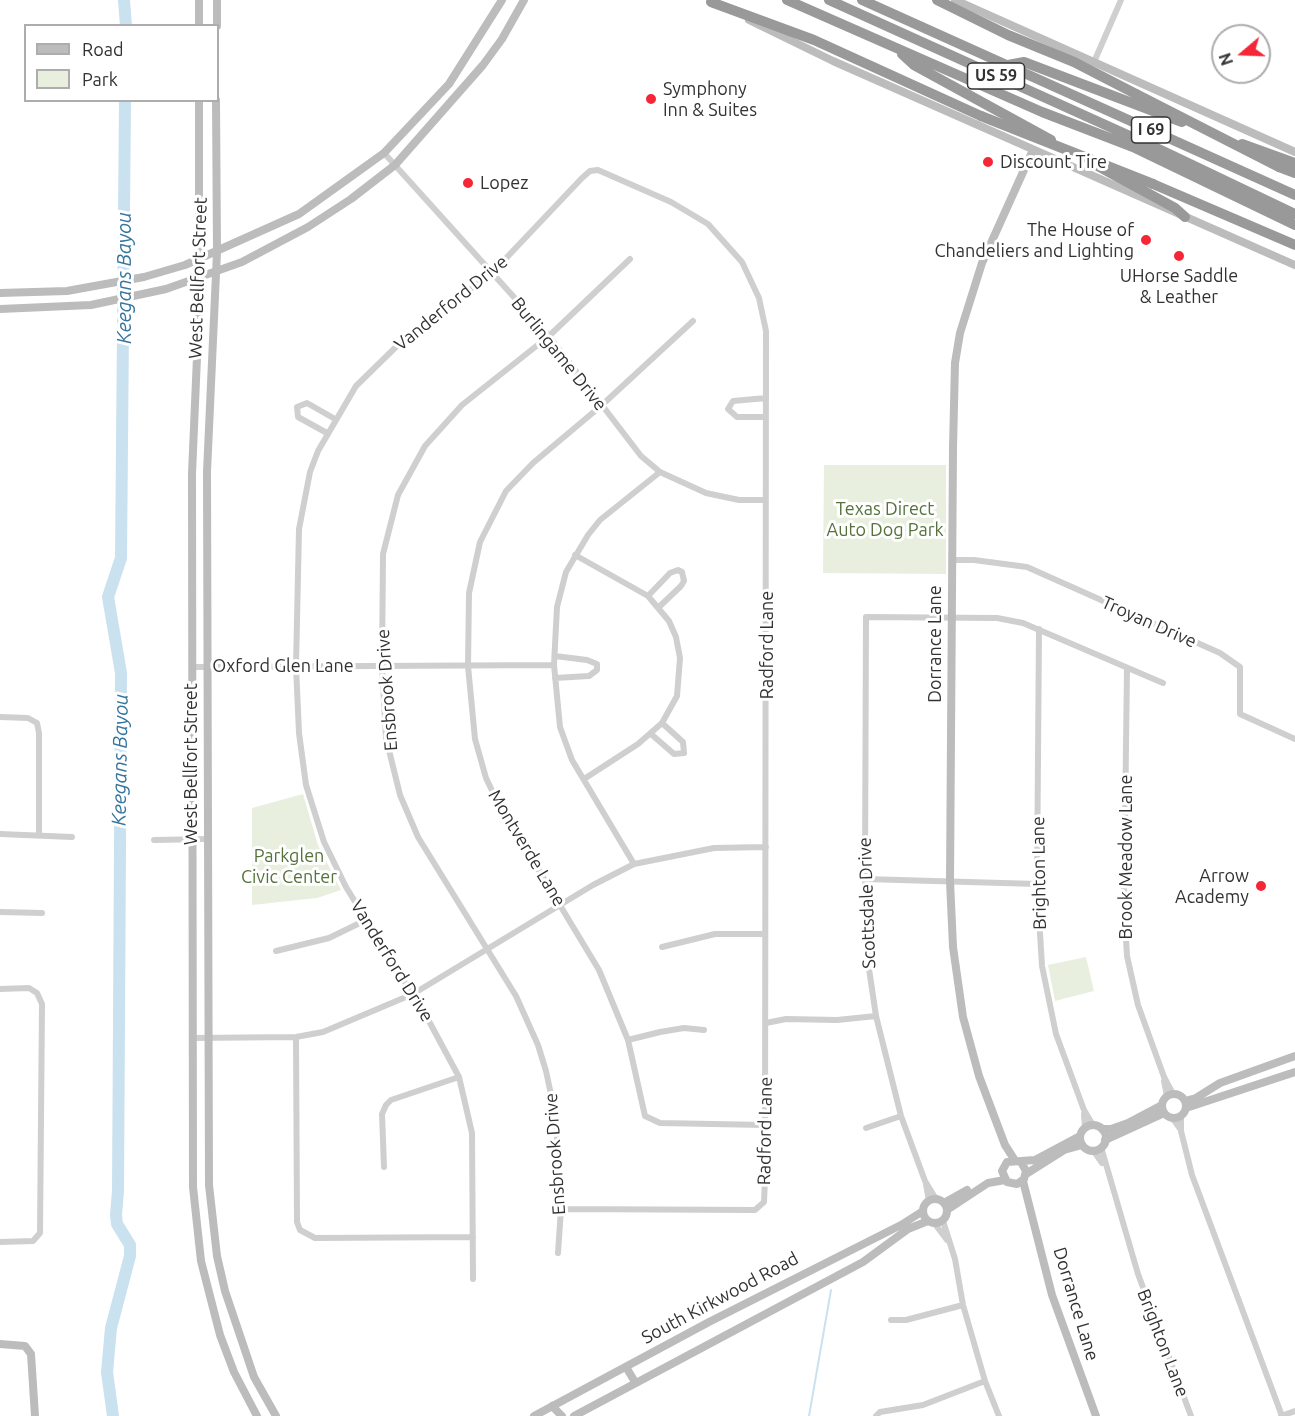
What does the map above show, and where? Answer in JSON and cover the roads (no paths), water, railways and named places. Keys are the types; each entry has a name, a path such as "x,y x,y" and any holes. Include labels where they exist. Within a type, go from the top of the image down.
{"highway":[{"name":"I 69","path":"787,0 1042,112 1133,147 1295,225"},
{"name":"US 59","path":"829,0 1163,151"},
{"name":"I 69","path":"862,0 1295,195"},
{"path":"937,0 1008,35 1074,62 1279,167 1295,173"},
{"path":"710,1 814,40 981,116 1153,184 1295,245"},
{"path":"895,47 914,65 1175,208 1185,217"},
{"path":"1006,65 1024,62 1295,164"},
{"path":"1163,151 1168,151 1295,208"},
{"path":"1163,151 1295,214"}],"main road":[{"path":"199,0 199,24"},
{"path":"217,0 217,24"},
{"path":"0,293 67,291 140,278 198,260 299,214 384,153 449,84 486,29 502,0"},
{"path":"0,309 71,308 163,290 216,273 266,250 330,213 395,165 460,94 502,39 524,0"},
{"path":"955,0 1295,152"},
{"path":"710,1 833,61 1295,265"},
{"path":"449,84 460,94"},
{"name":"West Bellfort Street","path":"199,102 199,279 192,530 191,1146 196,1228 209,1295 234,1372 256,1416"},
{"name":"West Bellfort Street","path":"216,102 217,252 210,374 207,529 208,1185 225,1291 254,1377 276,1416"},
{"path":"200,126 217,126"},
{"name":"Dorrance Lane","path":"1033,150 982,263 960,333 955,363 950,882 953,947 963,1017 979,1076 1005,1144 1014,1161 1026,1167 1024,1178 1026,1201 1037,1230 1052,1295 1096,1416"},
{"path":"322,199 330,213"},
{"path":"22,293 23,309"},
{"path":"196,374 210,374"},
{"path":"192,530 207,529"},
{"path":"1163,1109 1177,1118 1186,1105 1221,1083 1295,1056"},
{"path":"1186,1105 1295,1072"},
{"path":"935,1222 923,1211 1002,1171 1014,1161 1035,1160 1081,1141 1099,1146 1163,1109 1170,1095 1180,1096 1186,1105"},
{"path":"1093,1127 1111,1130 1163,1109"},
{"path":"939,1203 988,1183 1009,1182 1024,1178 1081,1141 1093,1127"},
{"path":"1093,1127 1099,1146"},
{"path":"1002,1171 1009,1182"},
{"name":"Dorrance Lane","path":"1009,1182 1026,1201"},
{"path":"935,1222 939,1203"},
{"name":"South Kirkwood Road","path":"534,1416 923,1211"},
{"name":"South Kirkwood Road","path":"574,1416 718,1337 863,1262 908,1229 935,1222"},
{"path":"196,1228 213,1225"},
{"path":"856,1247 863,1262"},
{"path":"773,1289 779,1305"},
{"path":"209,1295 225,1291"},
{"path":"709,1322 718,1337"},
{"path":"0,1344 25,1346 31,1354 35,1416"},
{"path":"626,1367 635,1383"},
{"path":"552,1406 562,1416"}],"street":[{"path":"1094,62 1121,0"},
{"name":"Burlingame Drive","path":"384,153 549,336 629,442 660,472 706,493 739,500 765,500"},
{"name":"Vanderford Drive","path":"473,1280 472,1134 459,1077 413,994 345,886 324,842 306,785 299,733 296,666 299,529 310,472 327,433 356,386 378,362 492,273 582,178 590,171 598,170"},
{"name":"Radford Lane","path":"561,1209 742,1212 755,1210 762,1206 765,1186 766,331 759,298 742,262 708,224 672,202 598,170"},
{"name":"Ensbrook Drive","path":"558,1253 561,1209 556,1118 546,1071 516,996 417,837 399,795 386,738 382,666 383,554 398,495 425,446 462,405 549,336 630,259"},
{"name":"Montverde Lane","path":"693,321 602,405 533,463 506,491 480,542 469,593 468,666 475,739 486,778 496,799 599,970 628,1040 645,1116 655,1122 765,1125"},
{"path":"766,398 733,401 728,409 737,417 766,417"},
{"path":"327,433 300,418 296,413 297,406 307,403 335,419"},
{"path":"634,864 572,760 560,727 554,665 561,589 575,555 600,520 660,472"},
{"path":"575,555 648,596 659,608 676,637 680,658 677,696 662,723 651,734 584,779"},
{"name":"Troyan Drive","path":"952,560 974,560 1027,567 1220,653 1240,667 1240,714 1295,739"},
{"path":"648,596 670,573 678,570 682,572 684,581 659,608"},
{"name":"Scottsdale Drive","path":"939,1203 926,1180 901,1116 876,1016 868,962 865,879 866,617 952,619"},
{"path":"952,619 997,618 1023,623 1163,683"},
{"name":"Brighton Lane","path":"1039,629 1036,884 1042,966 1056,1034 1084,1110 1093,1127"},
{"path":"555,656 587,660 597,664 597,670 589,676 555,678"},
{"name":"Oxford Glen Lane","path":"192,667 554,665"},
{"name":"Brook Meadow Lane","path":"1127,668 1124,902 1127,956 1138,1005 1170,1095"},
{"path":"0,717 28,718 37,723 39,733 39,835"},
{"path":"651,734 674,754 684,753 683,742 662,723"},
{"path":"0,834 72,837"},
{"path":"154,840 208,839"},
{"path":"192,1038 296,1037 323,1032 413,994 560,904 634,864 714,848 766,847"},
{"path":"865,879 1036,884"},
{"path":"0,912 42,913"},
{"path":"276,951 329,938 366,920"},
{"path":"662,947 715,934 765,934"},
{"path":"0,989 29,988 37,993 42,1004 40,1233 33,1241 0,1242"},
{"path":"766,1023 786,1019 837,1020 876,1016"},
{"path":"628,1040 684,1028 704,1030"},
{"path":"296,1037 297,1222 300,1230 311,1237 473,1238"},
{"path":"384,1167 382,1114 386,1105 391,1100 459,1077"},
{"path":"866,1128 901,1116"},
{"path":"1177,1118 1192,1175 1282,1416 1295,1411"},
{"name":"Brighton Lane","path":"1099,1146 1137,1274 1191,1416"},
{"path":"935,1222 949,1243 955,1259 963,1305 985,1381 999,1416"},
{"path":"891,1320 906,1320 963,1305"},
{"path":"876,1416 880,1412 923,1405 985,1381"}],"waterway":[{"name":"Keegans Bayou","path":"124,0 126,24"},
{"name":"Keegans Bayou","path":"113,1416 107,1372 111,1328 130,1256 130,1245 117,1224 116,1215 121,673 108,597 121,558 125,102"},
{"path":"809,1416 831,1290"}],"place":[{"name":"Symphony Inn & Suites","path":"651,99"},
{"name":"Discount Tire","path":"988,162"},
{"name":"Lopez","path":"468,183"},
{"name":"The House of Chandeliers and Lighting","path":"1146,240"},
{"name":"UHorse Saddle & Leather","path":"1179,256"},
{"name":"Arrow Academy","path":"1261,886"}],"park label":[{"name":"Texas Direct Auto Dog Park","path":"885,519"},
{"name":"Parkglen Civic Center","path":"289,866"}]}
